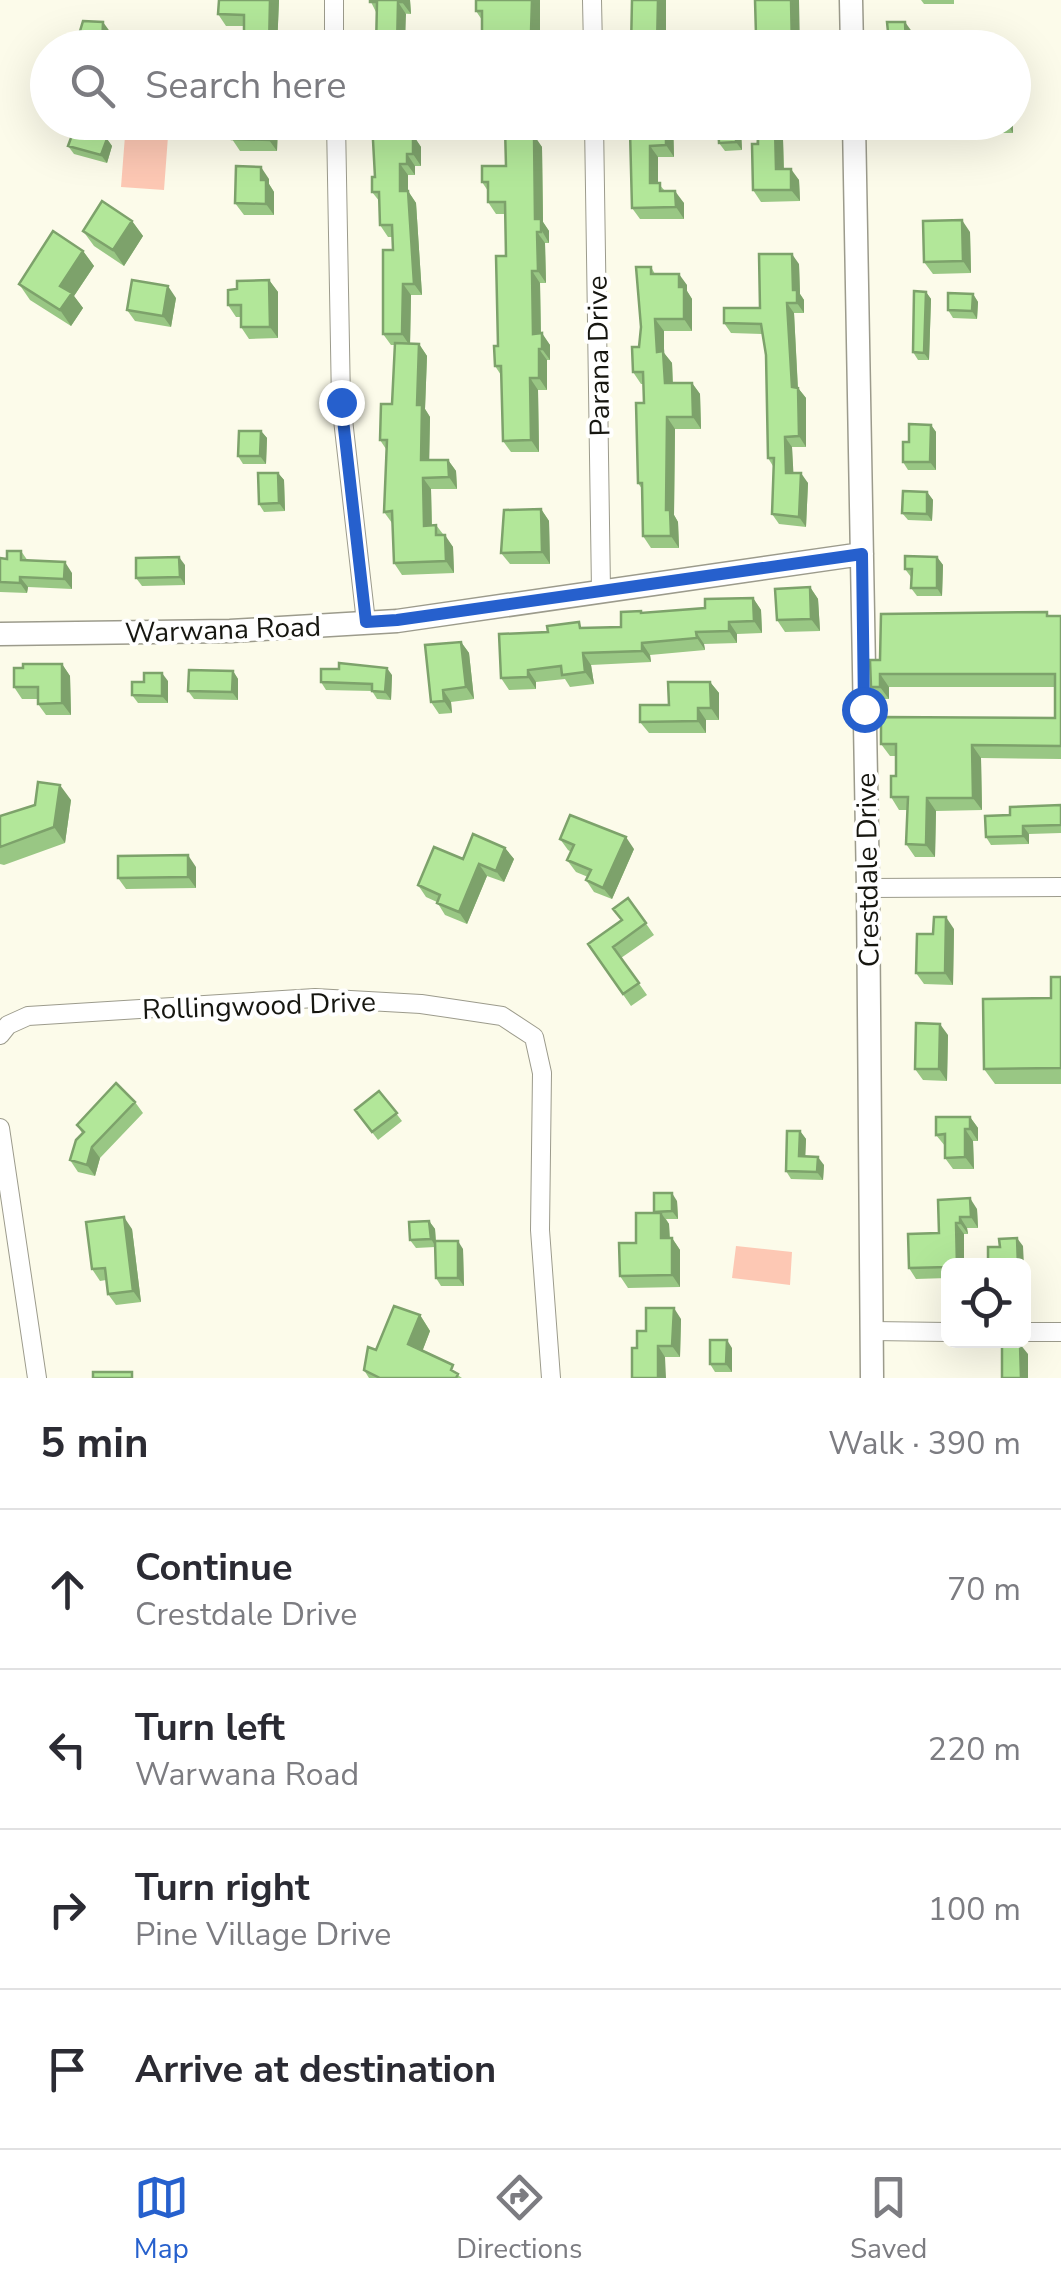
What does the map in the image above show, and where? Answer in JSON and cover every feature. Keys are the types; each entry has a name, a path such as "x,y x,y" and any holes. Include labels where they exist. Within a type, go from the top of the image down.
{"street":[{"path":"334,0 334,30"},
{"path":"592,0 593,30"},
{"path":"852,0 852,30"},
{"path":"336,140 341,402 366,622"},
{"name":"Parana Drive","path":"594,140 601,590"},
{"name":"Crestdale Drive","path":"854,140 872,1378"},
{"name":"Warwana Road","path":"0,634 230,631 397,620 862,554"},
{"path":"868,888 1061,887"},
{"name":"Rollingwood Drive","path":"0,1035 8,1025 28,1016 314,998 421,1004 502,1016 534,1037 542,1074 540,1230 551,1378"},
{"path":"0,1128 37,1378"},
{"path":"872,1331 941,1332"},
{"path":"1031,1332 1061,1332"}],"shaded area":[{"path":"125,140 168,140 164,190 121,187"},
{"path":"736,1246 792,1252 790,1285 732,1278"}],"building":[{"path":"219,0 270,0 269,30 244,30 244,15 218,14"},
{"path":"402,0 398,2 397,30 376,30 377,2 370,2"},
{"path":"476,0 532,0 531,30 482,30 482,11 476,11"},
{"path":"632,0 658,0 657,30 631,30"},
{"path":"755,0 791,0 792,30 756,30"},
{"path":"83,21 103,22 103,30 80,30"},
{"path":"887,22 905,22 905,30 888,30"},
{"path":"70,140 107,140 101,155 68,146"},
{"path":"373,140 413,140 413,154 407,154 407,164 400,164 400,191 408,191 414,284 403,284 402,334 383,334 383,250 393,250 392,225 380,225 379,192 372,192"},
{"path":"505,140 534,140 535,219 541,219 541,232 537,232 538,271 532,271 533,334 542,333 542,349 539,378 530,378 531,440 503,441 501,366 495,366 496,256 506,256 505,202 488,202 488,182 482,182 482,166 506,166"},
{"path":"630,140 666,140 666,145 650,146 650,183 660,183 660,191 675,191 676,207 632,208"},
{"path":"758,140 775,140 776,169 791,169 791,190 753,190 752,144 758,144"},
{"path":"236,166 261,167 261,180 266,180 266,204 235,203"},
{"path":"102,201 132,221 113,250 83,231"},
{"path":"962,220 963,261 924,262 923,221"},
{"path":"53,231 83,251 60,286 72,293 60,310 19,284"},
{"path":"759,254 792,254 797,303 787,303 792,387 798,388 799,436 785,437 786,473 801,473 799,517 772,514 774,458 768,458 766,355 761,324 724,323 724,308 760,308"},
{"path":"636,267 651,267 651,274 679,274 679,287 684,287 684,319 655,319 657,352 663,351 665,383 692,383 693,417 667,417 666,510 670,510 671,536 643,536 636,403 644,403 643,372 633,372 632,347 639,347 641,327"},
{"path":"132,280 168,286 163,316 127,310"},
{"path":"269,280 270,327 241,327 241,305 228,305 228,290 237,289 237,281"},
{"path":"914,291 926,292 924,353 913,352"},
{"path":"948,293 973,294 972,311 948,310"},
{"path":"395,343 419,344 417,405 422,405 421,460 448,460 449,477 423,478 424,526 436,525 436,535 445,535 446,561 394,563 392,511 384,512 387,440 380,440 381,404 392,404"},
{"path":"909,424 931,425 930,462 903,462 903,442 909,442"},
{"path":"239,431 261,431 260,456 238,456"},
{"path":"258,473 278,473 279,503 259,504"},
{"path":"903,491 927,492 927,514 902,513"},
{"path":"541,509 542,552 501,553 504,510"},
{"path":"7,551 21,551 21,560 65,562 64,579 20,577 20,583 0,582 0,558 7,559"},
{"path":"905,556 937,557 937,588 911,588 912,569 905,569"},
{"path":"179,557 180,577 136,578 136,558"},
{"path":"810,587 811,619 777,620 775,589"},
{"path":"753,598 754,621 729,622 729,631 696,632 697,638 642,643 642,651 583,653 585,672 562,675 561,666 528,670 528,677 501,678 499,634 548,632 547,626 579,622 580,628 621,627 621,612 705,608 705,599"},
{"path":"1047,612 1047,616 1061,616 1061,746 972,745 973,798 927,798 926,845 906,844 908,797 891,797 891,776 896,776 896,744 881,744 881,717 1055,718 1055,674 880,674 880,687 871,687 870,660 880,660 881,614"},
{"path":"461,642 466,687 443,690 444,701 431,702 425,645"},
{"path":"339,663 387,668 385,692 372,691 372,684 321,682 321,669 339,669"},
{"path":"23,664 62,664 62,703 38,704 38,687 14,687 14,668 23,668"},
{"path":"189,670 233,671 232,692 188,691"},
{"path":"144,673 162,673 162,696 132,695 132,682 144,682"},
{"path":"668,682 710,682 711,708 698,708 698,721 640,722 640,705 669,705"},
{"path":"38,782 60,785 54,827 0,847 0,816 35,805"},
{"path":"1061,805 1061,825 1023,826 1023,836 986,837 985,816 1010,815 1010,807"},
{"path":"570,815 626,837 603,888 586,880 591,870 567,860 574,845 560,839"},
{"path":"473,834 505,848 496,871 479,864 459,912 437,903 440,895 418,885 434,847 463,859"},
{"path":"188,855 188,877 118,878 118,856"},
{"path":"628,898 646,923 613,947 639,983 623,994 588,944 622,920 613,909"},
{"path":"934,917 946,917 945,973 916,973 917,934 933,934"},
{"path":"1051,977 1061,977 1061,1068 984,1069 983,999 1051,998"},
{"path":"916,1023 940,1024 939,1069 915,1069"},
{"path":"116,1083 135,1102 92,1147 87,1165 70,1160 76,1140 84,1132 77,1125"},
{"path":"379,1091 397,1113 372,1132 355,1110"},
{"path":"936,1117 970,1117 970,1129 965,1129 965,1157 945,1158 945,1134 936,1135"},
{"path":"787,1131 800,1131 799,1156 818,1157 817,1172 786,1171"},
{"path":"654,1193 672,1193 672,1211 654,1212"},
{"path":"970,1198 971,1217 960,1217 960,1223 956,1223 957,1258 941,1258 941,1267 909,1268 908,1234 939,1233 938,1200"},
{"path":"636,1213 661,1213 661,1238 672,1238 672,1275 620,1276 619,1243 636,1243"},
{"path":"124,1217 133,1291 108,1294 105,1268 92,1269 86,1222"},
{"path":"429,1221 431,1239 410,1240 409,1222"},
{"path":"1017,1238 1018,1258 988,1258 988,1247 1000,1247 999,1239"},
{"path":"435,1241 458,1241 458,1278 436,1278"},
{"path":"394,1306 420,1315 408,1344 453,1365 451,1370 458,1374 456,1378 380,1378 364,1370 368,1347 376,1350"},
{"path":"646,1308 674,1308 672,1346 658,1346 658,1378 632,1378 632,1348 637,1348 637,1331 646,1331"},
{"path":"710,1340 727,1340 726,1364 710,1364"},
{"path":"1002,1348 1020,1348 1021,1378 1002,1378"},
{"path":"93,1372 132,1372 132,1378 93,1378"}],"route":[{"path":"341,402 366,622 862,554 864,709"}]}
